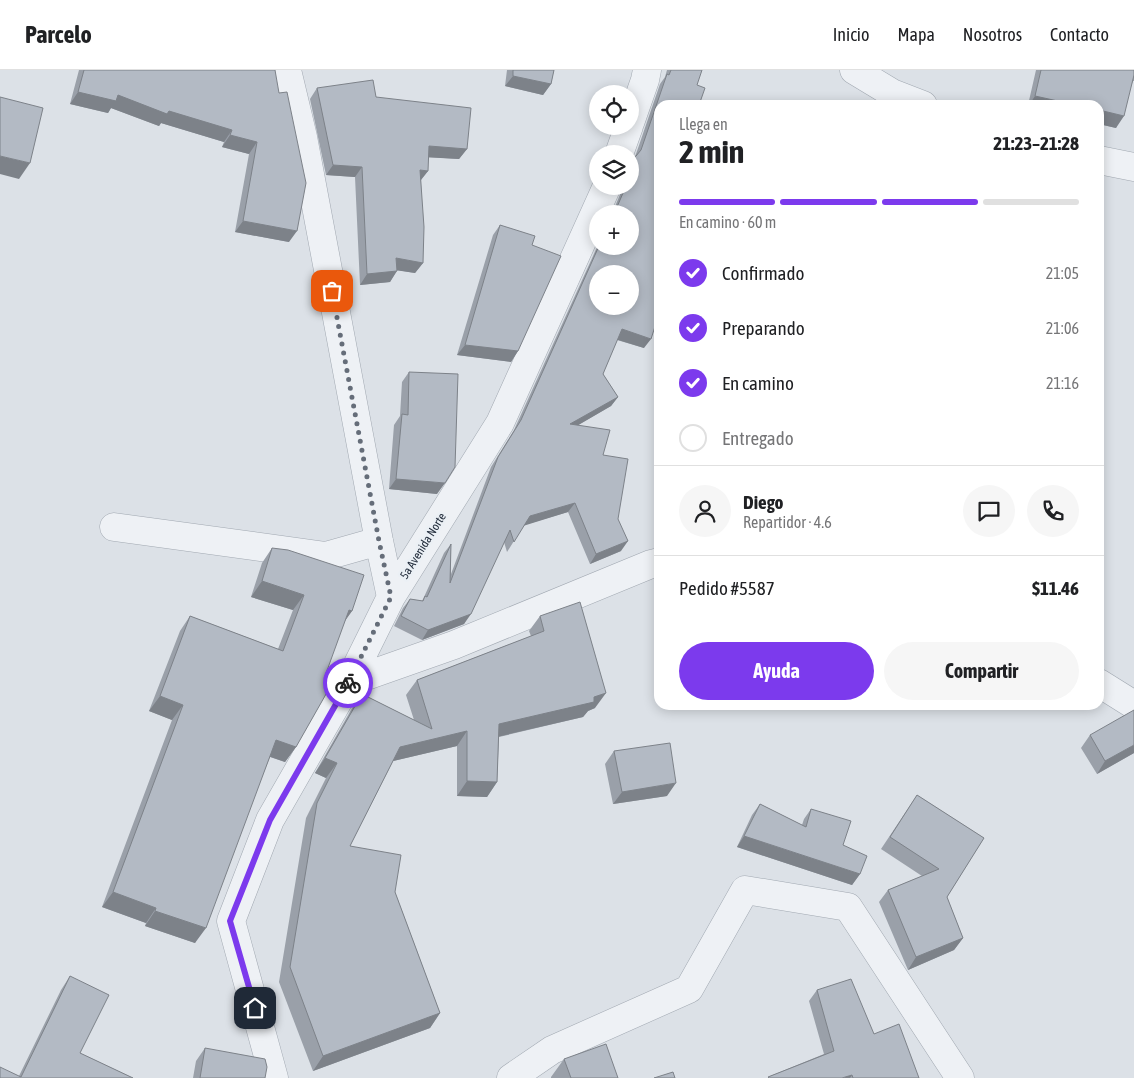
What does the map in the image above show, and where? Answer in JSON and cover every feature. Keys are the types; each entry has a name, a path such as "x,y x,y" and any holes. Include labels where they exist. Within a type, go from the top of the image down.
{"street":[{"path":"287,70 305,147 391,597"},
{"path":"639,97 647,70"},
{"path":"854,70 892,93 910,100"},
{"path":"1104,161 1134,167"},
{"name":"5a Avenida Norte","path":"274,1078 230,921 270,820 349,682 391,597 500,423 603,195"},
{"path":"114,526 326,556 379,541"},
{"path":"349,682 454,645 654,563"},
{"path":"1104,686 1134,706"},
{"path":"511,1078 552,1050 689,989 745,890 848,907 960,1078"}],"building":[{"path":"84,70 275,70 279,93 287,92 306,183 297,231 243,221 257,142 230,135 232,130 169,111 167,114 118,95 116,101 78,92"},
{"path":"513,70 554,70 551,84 513,76"},
{"path":"671,70 702,70 697,85 705,88 701,100 658,100 667,74 669,75"},
{"path":"1041,70 1134,70 1124,116 1104,111 1104,100 1053,100 1035,96"},
{"path":"373,80 376,97 471,108 467,149 429,146 428,171 420,170 424,227 423,263 396,258 397,271 367,274 362,167 333,165 317,88"},
{"path":"0,97 43,108 30,163 0,156"},
{"path":"654,112 654,330 651,339 622,329 603,374 618,397 570,424 610,430 603,455 628,459 618,519 628,541 596,554 575,503 530,516 514,542 510,530 471,614 428,630 401,616 410,599 423,601 425,596 427,597 451,544 450,583 498,457 521,420 589,268 589,315 639,315 639,265 590,265 595,255 639,255 639,205 618,205 622,195 639,195 639,152"},
{"path":"500,225 535,236 532,245 561,256 518,351 465,345"},
{"path":"409,372 458,374 455,467 445,483 396,479 402,414 408,415"},
{"path":"272,548 288,550 364,575 352,611 349,610 325,676 334,680 296,747 276,740 206,928 155,911 156,908 113,892 183,705 160,696 190,616 283,651 304,595 262,581"},
{"path":"580,602 606,693 594,697 594,702 499,724 497,782 467,781 467,731 400,747 350,846 401,855 395,892 440,1013 323,1056 290,967 317,803 337,763 325,758 362,694 432,729 417,680 544,631 540,616"},
{"path":"1134,710 1134,745 1105,761 1090,735"},
{"path":"670,743 676,783 622,792 614,751"},
{"path":"917,795 984,838 947,897 963,938 916,957 888,890 939,869 890,837"},
{"path":"760,804 806,827 811,809 851,821 843,845 867,856 860,874 744,836"},
{"path":"70,976 109,995 80,1053 133,1078 0,1078 0,1067 21,1077"},
{"path":"851,979 874,1034 899,1024 919,1078 853,1078 852,1075 842,1078 769,1078 834,1051 817,990"},
{"path":"606,1044 618,1078 571,1078 564,1059"},
{"path":"205,1048 265,1059 267,1067 265,1078 200,1078"},
{"path":"673,1072 675,1078 654,1078"}],"way so far":[{"path":"332,291 391,597 348,683"}],"route":[{"path":"255,1008 230,921 270,820 348,683"}]}
